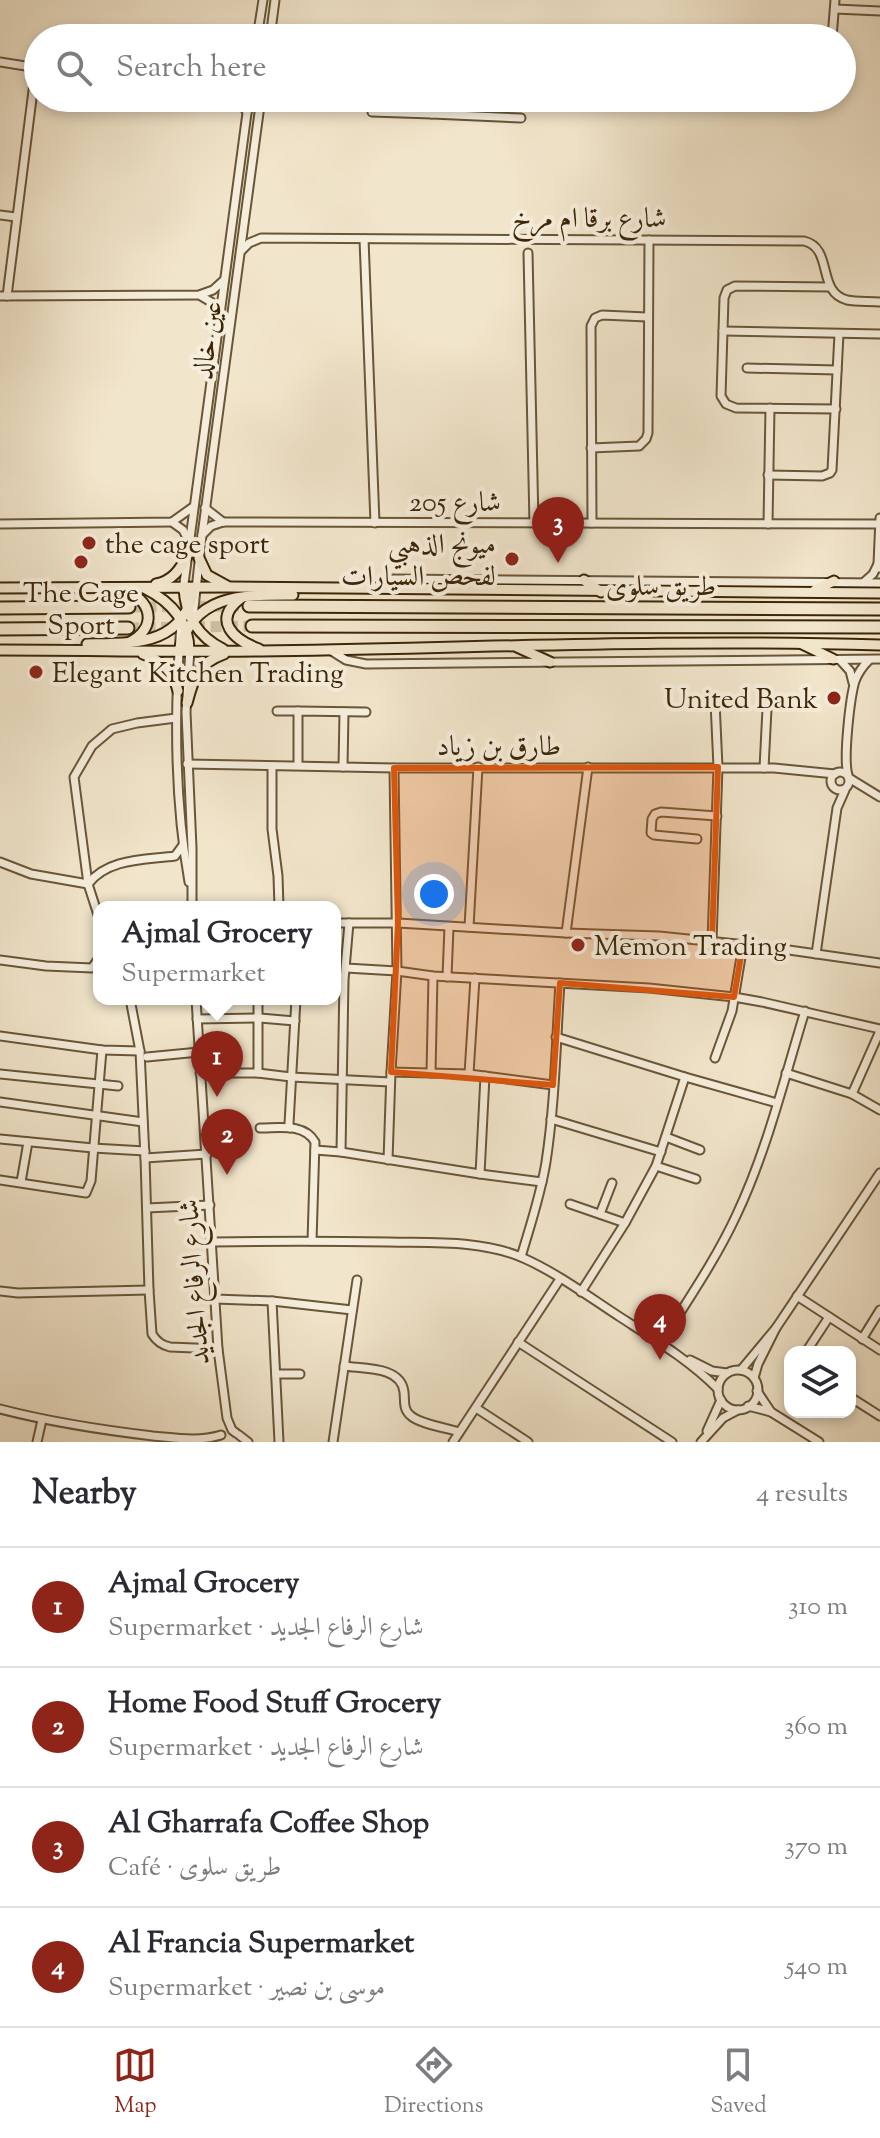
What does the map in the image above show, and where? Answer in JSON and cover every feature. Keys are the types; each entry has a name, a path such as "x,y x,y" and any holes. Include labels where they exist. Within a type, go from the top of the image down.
{"highway":[{"name":"طريق سلوى","path":"247,601 880,609"},
{"path":"0,608 129,607"},
{"name":"طريق سلوى","path":"252,626 880,627"},
{"path":"0,629 128,628"}],"main road":[{"path":"141,587 168,581 187,556"},
{"path":"199,558 207,575 230,587"},
{"path":"584,580 601,592"},
{"path":"809,592 834,581"},
{"path":"113,587 133,593 147,608 147,626 130,647"},
{"path":"141,587 171,605 208,640 231,651"},
{"path":"184,587 187,620"},
{"path":"184,651 195,587"},
{"name":"طريق سلوى","path":"0,588 880,593"},
{"path":"130,647 153,639 221,601 372,590"},
{"path":"247,601 233,604 228,626 241,641 264,651"},
{"path":"799,642 836,660"},
{"name":"طريق سلوى","path":"130,647 264,651 799,642 880,645"},
{"path":"0,650 73,650 82,644 130,647 164,664 178,691"},
{"path":"514,645 550,662"},
{"path":"187,703 199,670 214,657 231,651"}],"street":[{"path":"259,24 263,0"},
{"path":"272,24 275,0"},
{"path":"835,5 880,11"},
{"path":"0,62 24,66"},
{"path":"31,112 4,296 199,295 213,290 224,280"},
{"name":"عين خالد","path":"195,587 259,112"},
{"path":"372,112 521,118"},
{"name":"عين خالد","path":"184,587 247,113"},
{"path":"0,215 16,217"},
{"path":"244,221 251,232 261,238"},
{"path":"240,253 249,243 261,238"},
{"name":"شارع برقا ام مرخ","path":"261,238 804,241 811,242 821,253 830,287"},
{"path":"364,239 375,523"},
{"path":"591,448 639,446 648,433 649,240"},
{"path":"528,253 534,523"},
{"path":"836,409 730,407 723,400 724,298 731,287 830,287 847,300 880,302"},
{"path":"199,295 211,302 220,313"},
{"path":"592,523 592,322 602,315 647,317"},
{"path":"723,331 880,334"},
{"path":"768,475 822,476 830,473 834,465 839,334"},
{"path":"747,368 837,370"},
{"path":"768,524 770,408"},
{"path":"0,524 172,522 193,506"},
{"path":"205,508 223,522"},
{"path":"864,582 879,566 880,518"},
{"path":"172,522 183,530 189,542"},
{"path":"202,535 211,526 223,522"},
{"name":"شارع 205","path":"223,522 880,524"},
{"name":"طريق سلوى","path":"372,590 393,579 880,583"},
{"name":"طريق سلوى","path":"328,649 346,660 366,664 880,659"},
{"path":"184,651 176,718 177,765 183,845 192,901"},
{"path":"184,651 192,901"},
{"path":"836,660 850,671 854,685"},
{"path":"816,954 837,808 849,785 845,760 854,685 869,660"},
{"path":"712,941 718,767 715,702"},
{"path":"764,768 767,709"},
{"path":"277,711 366,712"},
{"path":"298,711 298,765"},
{"path":"343,767 344,712"},
{"path":"94,901 88,884 74,777 92,746 112,729 176,718"},
{"path":"837,808 831,779 845,760"},
{"name":"طارق بن زياد","path":"187,764 394,768 718,767 788,768 836,773"},
{"path":"272,766 272,829 279,901"},
{"path":"469,927 478,767"},
{"path":"566,933 588,767"},
{"path":"388,1160 398,923 394,768"},
{"name":"طارق بن زياد","path":"811,772 832,786"},
{"path":"836,773 843,772 880,797"},
{"path":"832,786 840,791 865,788"},
{"path":"697,839 654,835 651,833 652,819 661,812 717,816"},
{"path":"88,884 106,867 175,856 183,845"},
{"path":"175,856 186,868"},
{"path":"0,862 31,874 88,884"},
{"path":"341,923 659,936 880,963"},
{"path":"341,977 346,968 349,923"},
{"path":"447,977 449,927"},
{"path":"715,1058 725,1034 743,945"},
{"path":"0,960 46,966 93,967"},
{"path":"346,968 649,988 734,997 880,1030 852,1094"},
{"path":"431,1073 433,976"},
{"path":"469,1074 475,978"},
{"path":"521,1257 542,1182 551,1119 560,983"},
{"path":"131,1005 140,1051 152,1334 156,1341 170,1347 218,1349"},
{"name":"شارع الرفاع الجديد","path":"196,1005 218,1349 227,1418 232,1430 241,1438"},
{"path":"258,1073 259,1005"},
{"path":"290,1128 296,1005"},
{"path":"339,1005 341,1152"},
{"path":"661,1343 716,1256 737,1215 777,1103 805,1011"},
{"path":"197,1019 295,1021"},
{"path":"0,1036 102,1050 140,1051"},
{"path":"556,1037 777,1103"},
{"path":"0,1180 86,1193 91,1181 102,1050"},
{"path":"147,1057 199,1052"},
{"path":"391,1072 469,1074 553,1085"},
{"path":"200,1073 258,1073 390,1082"},
{"path":"786,1073 852,1094 880,1110"},
{"path":"0,1074 118,1086"},
{"path":"480,1174 485,1076"},
{"path":"581,1292 625,1223 656,1166 685,1077"},
{"path":"0,1102 143,1122"},
{"path":"551,1119 661,1152"},
{"path":"260,1128 303,1130 315,1142 312,1241"},
{"path":"666,1137 700,1150"},
{"path":"0,1139 145,1155 207,1154"},
{"path":"21,1182 28,1142"},
{"path":"315,1150 542,1182"},
{"path":"656,1166 696,1179"},
{"path":"674,1352 706,1369 727,1373 741,1370 776,1328 880,1173"},
{"path":"600,1214 612,1183"},
{"path":"570,1204 625,1223"},
{"path":"147,1208 210,1205"},
{"path":"213,1242 465,1244 521,1257 674,1352 718,1389 721,1400 729,1407 739,1409"},
{"path":"453,1442 560,1279"},
{"path":"333,1442 357,1280"},
{"path":"0,1291 149,1290"},
{"path":"797,1296 880,1350"},
{"path":"215,1299 272,1301 352,1310"},
{"path":"272,1301 279,1442"},
{"path":"862,1339 880,1310"},
{"path":"810,1346 829,1317"},
{"path":"771,1412 757,1391 754,1378 776,1328"},
{"path":"518,1342 672,1442"},
{"path":"344,1366 394,1374 403,1384 407,1413 416,1419 459,1432"},
{"path":"741,1370 754,1378"},
{"path":"718,1389 727,1373"},
{"path":"276,1374 300,1374"},
{"path":"701,1442 720,1421 753,1402 757,1391"},
{"path":"701,1442 721,1400"},
{"path":"856,1401 880,1416"},
{"path":"748,1406 771,1412 819,1442"},
{"path":"476,1408 528,1442"},
{"path":"0,1409 42,1420 127,1433 199,1441 221,1437 230,1431 241,1438"},
{"name":"شارع الرفاع الجديد","path":"221,1437 227,1418"},
{"path":"37,1442 42,1420"},
{"path":"797,1442 803,1432"}],"highlighted area":[{"path":"718,767 712,941 743,945 734,997 560,983 553,1085 391,1072 398,923 394,768"}],"tunnel":[{"path":"129,607 249,606"},
{"path":"128,628 252,626"}],"place":[{"name":"the cage sport","path":"89,543"},
{"name":"ميونج الذهبي لفحص السيارات","path":"512,559"},
{"name":"The Cage Sport","path":"81,562"},
{"name":"Al Gharrafa Coffee Shop","path":"558,563"},
{"name":"Elegant Kitchen Trading","path":"36,672"},
{"name":"United Bank","path":"834,698"},
{"name":"Memon Trading","path":"578,945"},
{"name":"Ajmal Grocery","path":"217,1097"},
{"name":"Home Food Stuff Grocery","path":"227,1175"},
{"name":"Al Francia Supermarket","path":"660,1360"}]}
